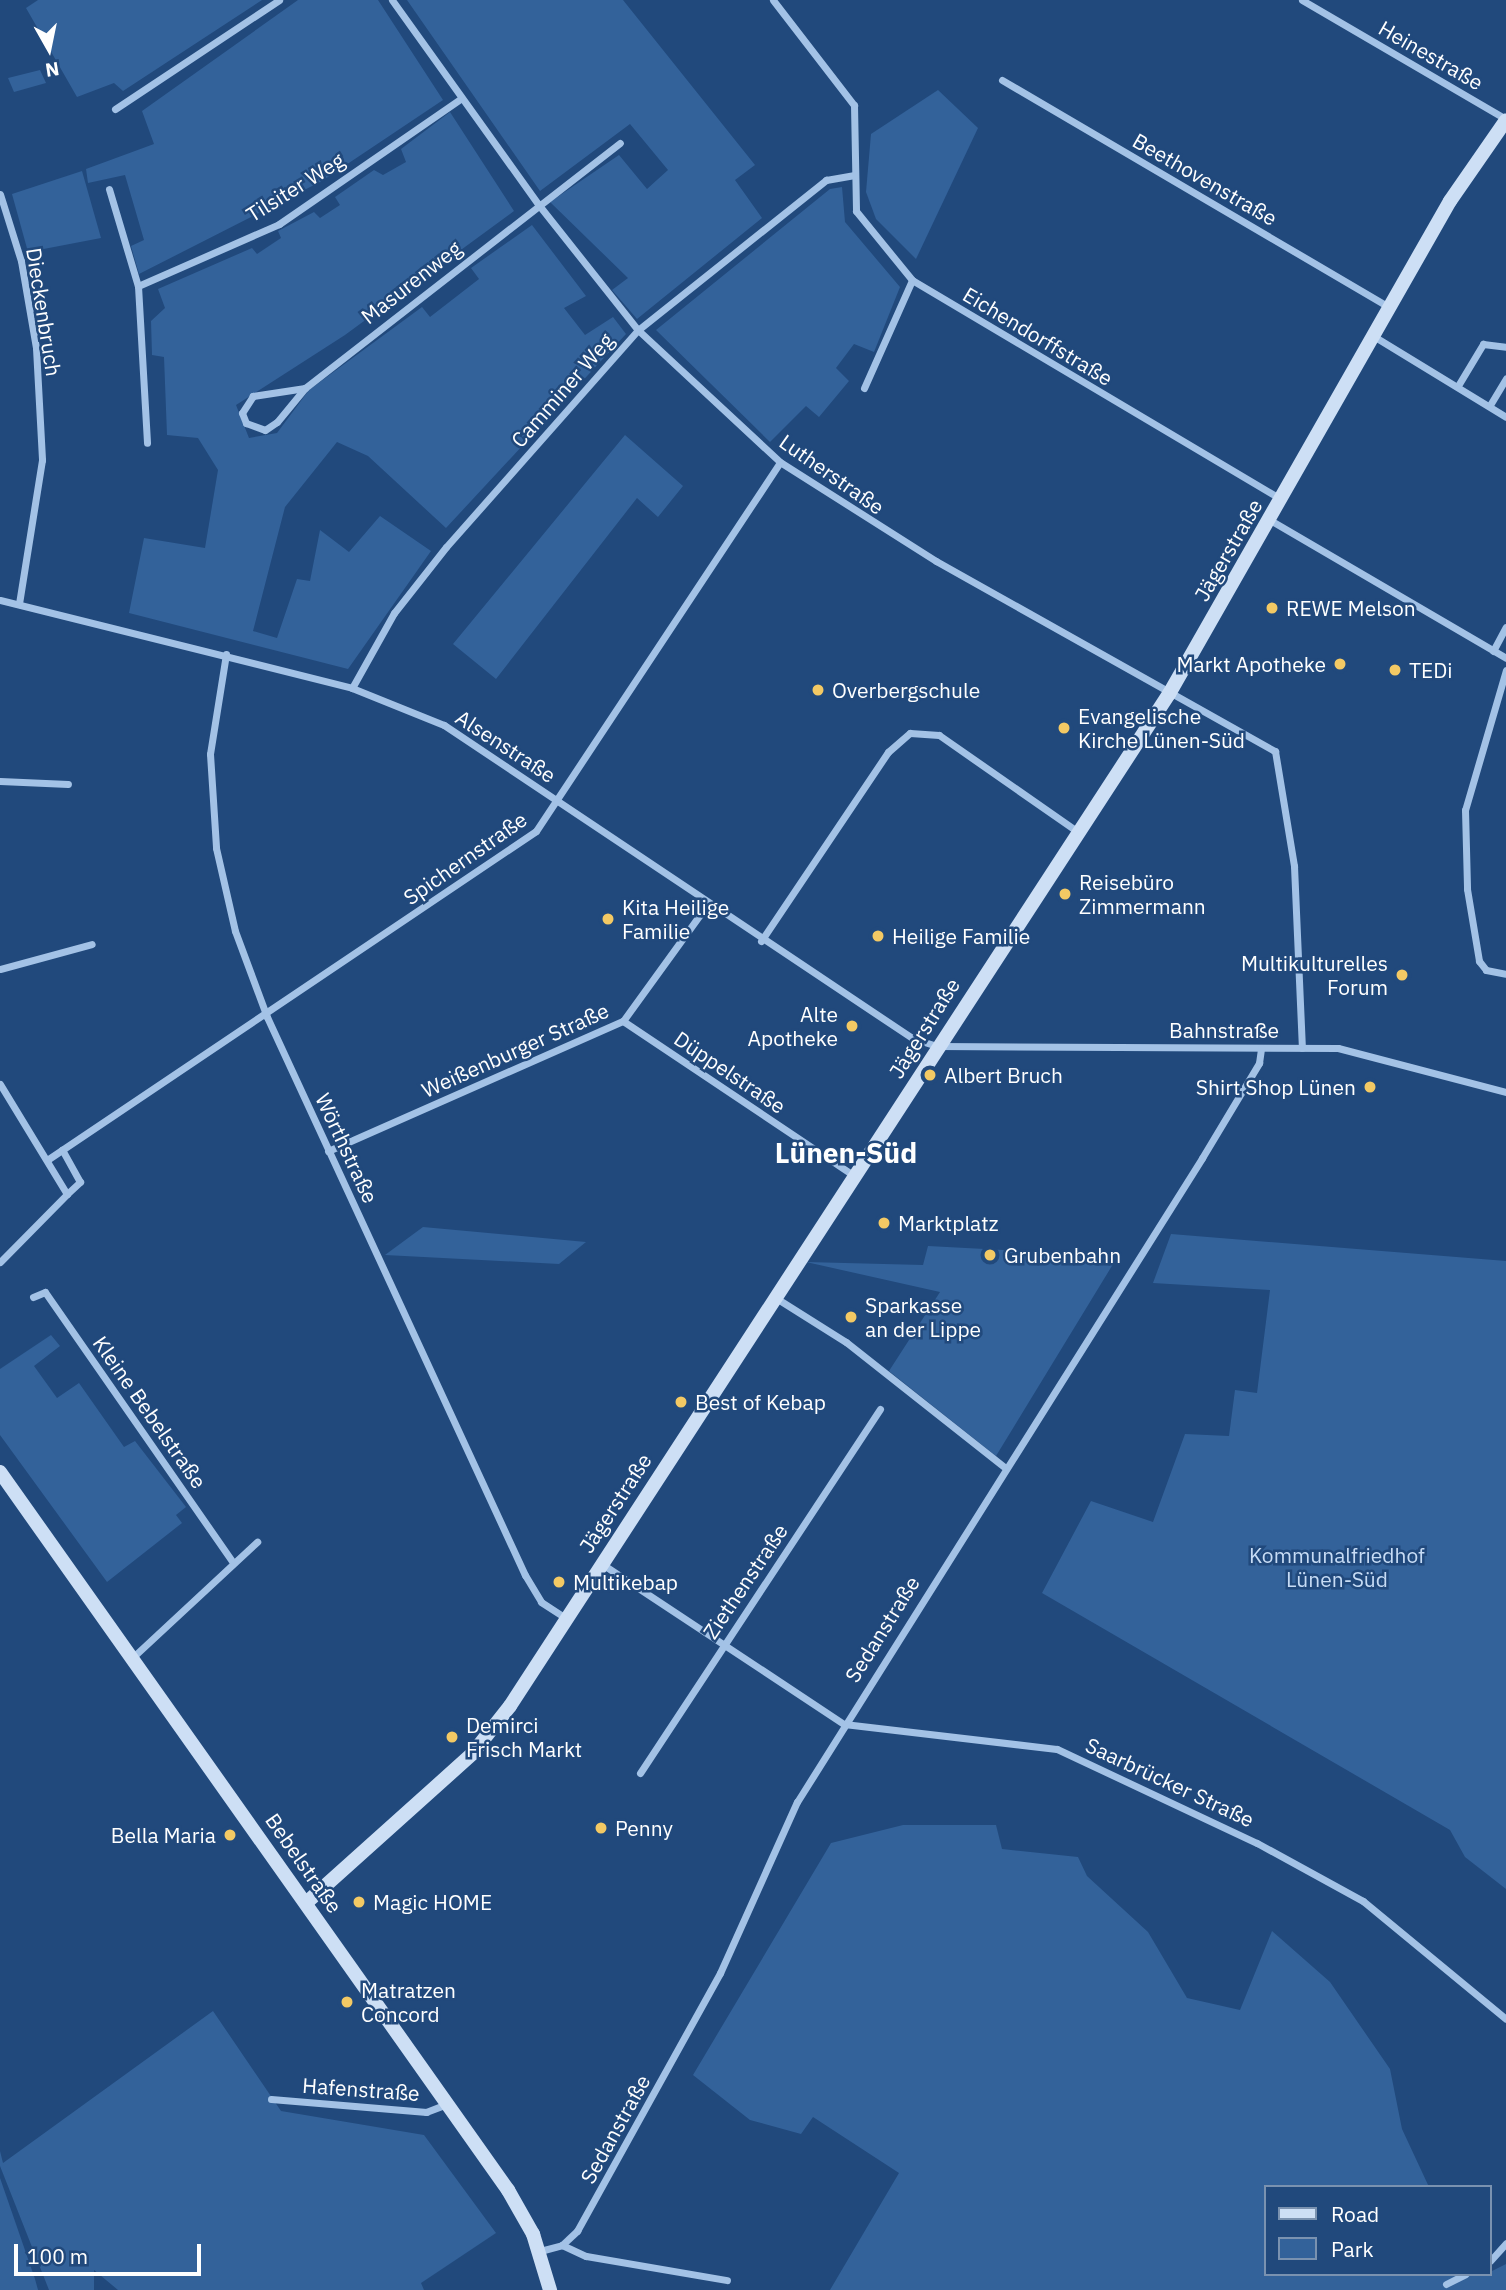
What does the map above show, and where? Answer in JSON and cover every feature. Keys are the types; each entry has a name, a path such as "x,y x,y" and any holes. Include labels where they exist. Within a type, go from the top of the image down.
{"street":[{"path":"115,109 279,0"},
{"name":"Lutherstraße","path":"392,0 460,99 538,204 638,330 780,462 882,530 1169,694 1183,696 1275,751 1294,866 1302,1048"},
{"name":"Eichendorffstraße","path":"773,0 854,104 855,175 863,225 912,280 1282,500"},
{"name":"Heinestraße","path":"1302,0 1506,120"},
{"name":"Beethovenstraße","path":"1002,80 1391,309"},
{"name":"Tilsiter Weg","path":"138,286 279,224 460,99"},
{"name":"Jägerstraße","path":"306,1903 485,1741 567,1620 773,1296 1169,694 1391,309 1450,201 1506,120"},
{"path":"538,204 621,143"},
{"name":"Camminer Weg","path":"352,688 394,613 446,547 638,330 826,180 855,175"},
{"path":"109,189 138,286 147,443"},
{"name":"Dieckenbruch","path":"0,194 21,261 36,348 42,460 19,604"},
{"name":"Masurenweg","path":"305,388 253,396 242,413 246,423 265,430 305,388 538,204"},
{"path":"864,387 912,280"},
{"path":"1374,337 1459,384 1506,417"},
{"path":"1459,384 1483,344 1506,346"},
{"path":"1490,405 1506,378"},
{"name":"Spichernstraße","path":"47,1160 267,1017 514,848 561,803 780,462"},
{"path":"1270,520 1506,658"},
{"name":"Alsenstraße","path":"0,600 226,654 352,688 455,731 886,1025 937,1046"},
{"path":"1493,650 1506,627"},
{"name":"Wörthstraße","path":"226,654 209,754 216,848 234,931 267,1017 525,1576 541,1602 567,1620"},
{"path":"1506,670 1465,810 1466,889 1479,961 1486,971 1506,974"},
{"path":"761,941 883,759 910,733 939,735 1078,832"},
{"path":"0,781 68,784"},
{"name":"Weißenburger Straße","path":"328,1151 623,1021 707,905"},
{"path":"0,970 92,944"},
{"name":"Düppelstraße","path":"623,1021 853,1175"},
{"name":"Bahnstraße","path":"937,1046 1351,1050 1506,1092"},
{"name":"Sedanstraße","path":"562,2245 577,2231 720,1973 797,1802 1003,1466 1202,1158 1255,1070 1261,1048"},
{"path":"0,1084 67,1194"},
{"path":"0,1262 80,1182 62,1150"},
{"name":"Kleine Bebelstraße","path":"33,1297 45,1292 233,1563"},
{"path":"773,1296 846,1342 1003,1466"},
{"name":"Ziethenstraße","path":"640,1773 880,1409"},
{"name":"Bebelstraße","path":"0,1472 508,2190 540,2251 550,2290"},
{"path":"131,1658 257,1542"},
{"name":"Saarbrücker Straße","path":"601,1564 844,1724 1057,1749 1089,1761 1363,1901 1506,2019"},
{"name":"Hafenstraße","path":"271,2099 426,2112 448,2103"},
{"path":"1492,2259 1506,2243"},
{"path":"540,2251 562,2245 586,2256 727,2280"},
{"path":"1446,2284 1462,2276"}],"green space":[{"path":"38,0 262,0 123,91 114,83 77,97 26,8"},
{"path":"298,0 378,0 443,100 322,181 139,274 131,246 144,240 125,175 88,183 86,169 154,144 142,111"},
{"path":"407,0 623,0 755,165 735,180 762,218 637,319 612,290 628,278 550,202 619,155 647,189 668,170 630,124 540,191"},
{"path":"40,70 46,83 14,92 8,78"},
{"path":"938,90 978,128 916,259 876,219 866,192 871,134"},
{"path":"450,112 514,211 345,335 236,405 249,438 277,433 309,390 422,307 430,317 479,279 471,268 532,225 586,296 564,308 585,335 613,317 626,334 446,528 368,456 337,442 285,507 253,631 277,638 297,579 310,581 320,530 349,552 380,516 431,551 348,669 129,613 144,538 205,548 218,470 198,438 167,435 164,357 152,355 151,321 165,308 158,289 252,248 257,254 281,238 278,231 314,212 320,218 340,205 335,197 374,170 383,175 406,162 401,149"},
{"path":"82,171 101,238 28,252 12,194"},
{"path":"842,187 845,222 900,287 874,352 854,344 836,368 849,381 819,417 806,406 770,442 656,330 830,189"},
{"path":"625,435 683,486 658,517 637,498 496,679 453,644"},
{"path":"423,1227 586,1242 559,1264 385,1255"},
{"name":"Kommunalfriedhof Lünen-Süd","path":"1171,1234 1506,1261 1506,1889 1465,1857 1450,1830 1042,1593 1091,1501 1153,1522 1185,1434 1229,1436 1235,1390 1257,1393 1270,1290 1153,1283"},
{"path":"928,1246 1118,1256 996,1456 889,1371 940,1292 806,1262 923,1265"},
{"path":"51,1335 60,1346 34,1366 57,1398 79,1383 124,1447 135,1441 186,1507 176,1515 182,1523 107,1582 0,1435 0,1369"},
{"path":"903,1825 996,1825 1002,1849 1078,1857 1087,1876 1148,1932 1187,1998 1240,2010 1272,1931 1330,1982 1390,2069 1402,2129 1428,2185 1264,2185 1264,2276 1492,2276 1492,2271 1506,2264 1506,2290 830,2290 899,2173 813,2117 801,2134 750,2120 693,2075 831,1843"},
{"path":"213,2011 281,2111 424,2135 496,2233 421,2283 424,2290 118,2290 94,2270 94,2290 49,2290 0,2166 0,2151 3,2163"},
{"path":"0,2178 35,2279 38,2290 0,2290"}],"place":[{"name":"REWE Melson","path":"1272,608"},
{"name":"Markt Apotheke","path":"1340,664"},
{"name":"TEDi","path":"1395,670"},
{"name":"Overbergschule","path":"818,690"},
{"name":"Evangelische Kirche Lünen-Süd","path":"1064,728"},
{"name":"Reisebüro Zimmermann","path":"1065,894"},
{"name":"Kita Heilige Familie","path":"608,919"},
{"name":"Heilige Familie","path":"878,936"},
{"name":"Multikulturelles Forum","path":"1402,975"},
{"name":"Alte Apotheke","path":"852,1026"},
{"name":"Albert Bruch","path":"930,1075"},
{"name":"Shirt Shop Lünen","path":"1370,1087"},
{"name":"Marktplatz","path":"884,1223"},
{"name":"Grubenbahn","path":"990,1255"},
{"name":"Sparkasse an der Lippe","path":"851,1317"},
{"name":"Best of Kebap","path":"681,1402"},
{"name":"Multikebap","path":"559,1582"},
{"name":"Demirci Frisch Markt","path":"452,1737"},
{"name":"Penny","path":"601,1828"},
{"name":"Bella Maria","path":"230,1835"},
{"name":"Magic HOME","path":"359,1902"},
{"name":"Matratzen Concord","path":"347,2002"}],"district":[{"name":"Lünen-Süd","path":"846,1153"}]}
